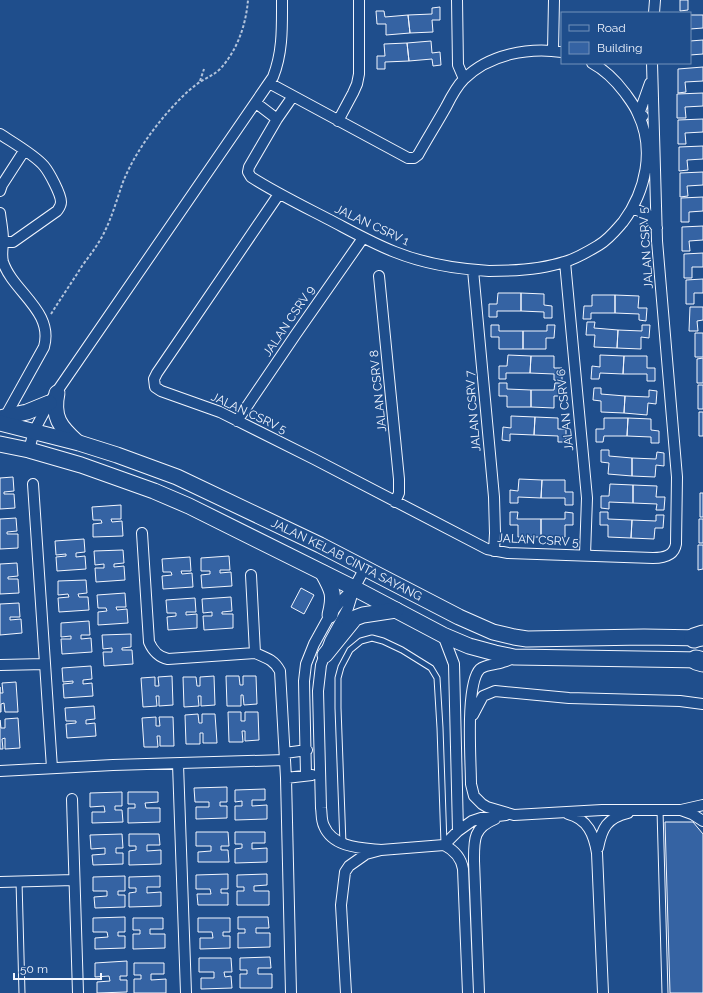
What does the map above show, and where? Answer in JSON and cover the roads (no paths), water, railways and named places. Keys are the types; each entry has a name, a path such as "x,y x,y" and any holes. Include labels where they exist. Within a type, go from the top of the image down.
{"main road":[{"path":"2,419 34,410 53,398 58,419 64,431 79,443"},
{"name":"JALAN KELAB CINTA SAYANG","path":"2,419 34,431 117,455 178,477 365,568 459,617 493,632 514,638 537,639 700,637"},
{"name":"JALAN KELAB CINTA SAYANG","path":"0,444 28,450 81,465 154,491 189,506 354,588 443,635 479,649 514,657 701,661"},
{"path":"323,573 333,594 330,615"},
{"path":"325,655 355,618 363,615 396,610"}],"street":[{"path":"28,450 34,431 53,398 203,177 269,83 275,71 280,51 282,0"},
{"path":"338,121 357,84 359,74 359,0"},
{"path":"457,0 458,65 464,79"},
{"path":"269,83 408,158 414,158 418,155 452,95 464,79 480,67 504,56 527,51 558,51 554,0"},
{"path":"654,12 655,0"},
{"name":"JALAN CSRV 1","path":"293,96 277,118 249,167 248,172 250,177 363,238 396,253 455,268 491,271 516,270 565,262 599,245 610,236 632,208 640,191 646,167 645,136 639,114 618,83 593,64"},
{"path":"652,68 644,102 639,114 646,117 654,125"},
{"name":"JALAN CSRV 5","path":"279,194 154,379 154,383 158,389 207,407 237,421 314,459 478,545 494,551 508,553 663,558 672,553 675,549 678,504 657,228 652,68"},
{"path":"256,103 277,118"},
{"path":"0,134 45,167 60,197 60,205 57,211 13,242 3,242"},
{"path":"0,191 2,185 24,151"},
{"path":"632,208 646,214 657,228"},
{"path":"0,213 3,242 1,255 5,266 15,282 30,300 44,326 46,341 44,347 2,419"},
{"name":"JALAN CSRV 9","path":"237,421 363,238"},
{"name":"JALAN CSRV 6","path":"565,262 586,488 585,555"},
{"name":"JALAN CSRV 7","path":"473,270 494,497 494,551"},
{"name":"JALAN CSRV 8","path":"379,276 399,472 399,493 395,502"},
{"path":"33,484 52,768"},
{"path":"142,533 149,642 154,651 158,655 168,659 256,654 268,658 275,663 280,671 286,778 291,993"},
{"path":"365,568 354,588 348,608 335,630 321,665 318,691 321,808 323,825 329,834 343,844 355,848 381,850 444,845 458,856 463,869 468,993"},
{"path":"251,575 256,654"},
{"path":"306,775 304,674 310,654 330,615 354,588"},
{"path":"443,635 454,664 458,831"},
{"path":"514,657 505,662 484,666 479,670 474,678 472,688 471,719 471,784 474,796 487,807 514,815"},
{"path":"0,666 45,664"},
{"path":"471,719 483,696 495,691 569,698 680,701 703,704"},
{"path":"0,771 178,764 285,756 306,750"},
{"path":"178,764 186,993"},
{"path":"286,778 320,774"},
{"path":"72,799 78,993"},
{"path":"444,845 458,831 472,821 481,818 562,812 682,810 703,805"},
{"path":"597,853 601,834 608,822 620,815 637,810"},
{"path":"682,810 703,821"},
{"path":"562,812 579,818 588,826 594,838 597,853 603,993"},
{"path":"479,993 474,861 475,840 477,832 484,824 498,818 514,815"},
{"path":"346,993 341,905 345,872 360,857 381,850"},
{"path":"0,882 74,880"}],"lane":[{"path":"343,844 338,678 341,666 350,650 361,642 372,638 383,641 402,650 431,668 438,678 444,845"},
{"path":"660,810 665,993"},
{"path":"19,881 22,993"}]}
